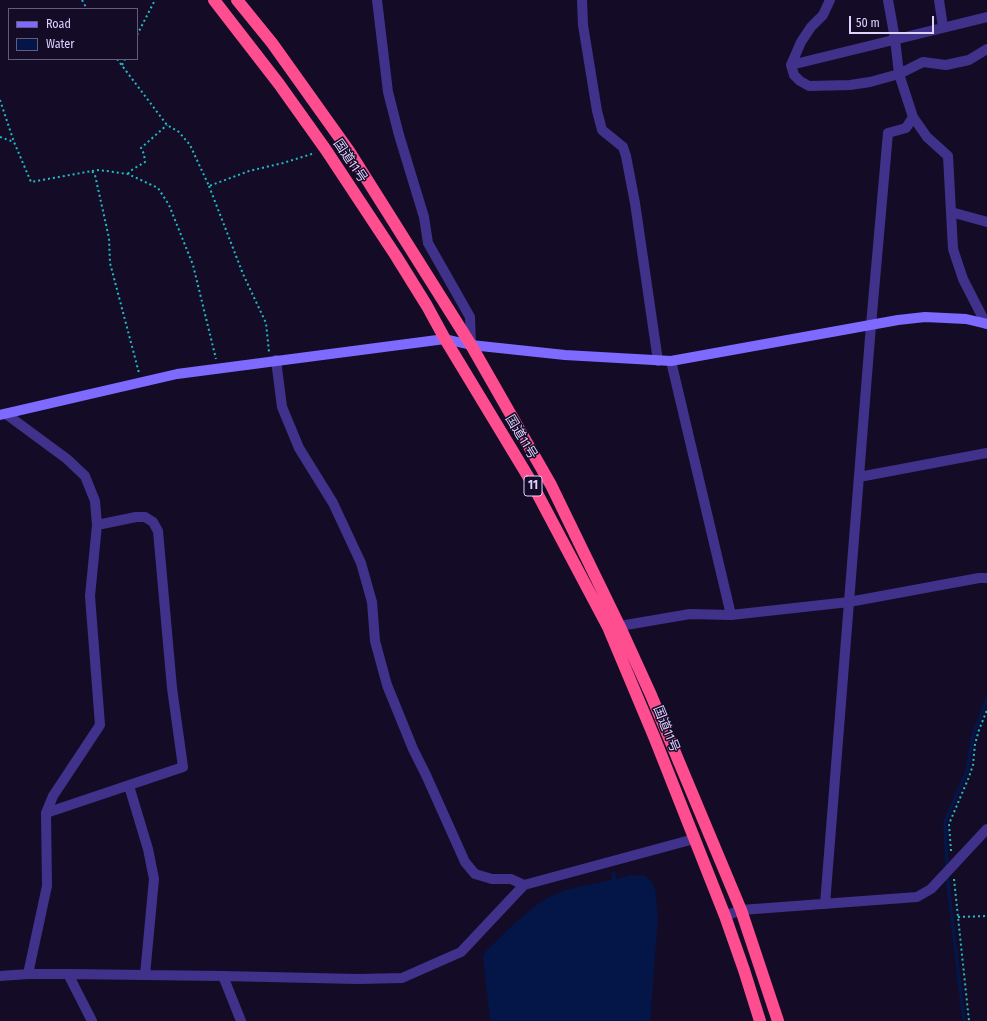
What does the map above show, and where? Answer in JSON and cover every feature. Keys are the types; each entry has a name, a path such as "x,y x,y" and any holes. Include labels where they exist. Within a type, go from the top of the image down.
{"highway":[{"name":"国道11号","path":"214,0 280,84 326,150 404,268 529,478 614,627 651,695 741,910 778,1021"},
{"name":"国道11号","path":"237,0 272,43 349,151 471,345 551,485 614,627 655,739 724,916 744,970 760,1021"}],"street":[{"path":"377,0 388,92 399,135 424,217 428,243 470,317 471,345"},
{"path":"582,0 583,25 597,112 602,130 623,147 626,156 635,203 658,361"},
{"path":"830,0 823,15 811,27 801,42 791,65 794,75 800,81 809,86 850,85 870,82 899,74 923,62 946,64 970,60 987,49"},
{"path":"888,0 899,74 913,117 927,137 948,156 954,248 963,279 987,324"},
{"path":"939,0 943,27"},
{"path":"791,65 987,17"},
{"path":"825,904 871,325 888,133 906,128 913,117"},
{"path":"951,212 987,222"},
{"path":"3,415 177,374 445,339 471,345 565,355 671,361 898,320 925,317 966,319 987,324"},
{"path":"273,361 282,407 299,448 333,503 361,563 372,602 375,641 388,685 413,749 465,862 475,874 492,879 511,879 524,885"},
{"path":"671,361 731,615"},
{"path":"3,415 67,459 85,476 95,501 97,525 90,596 100,725 53,796 46,813 47,886 28,974"},
{"path":"859,477 987,453"},
{"path":"46,813 183,767 172,688 158,531 153,522 145,517 136,517 97,525"},
{"path":"614,627 690,614 731,615 849,602 979,578 987,578"},
{"path":"129,786 148,849 154,879 145,975"},
{"path":"724,916 741,910 917,896 931,889 987,829"},
{"path":"0,976 68,974 358,979 402,978 461,952 524,885 694,839"},
{"path":"68,974 92,1021"},
{"path":"223,976 241,1021"}],"path":[{"path":"138,33 155,0"},
{"path":"118,60 167,125 179,132 190,145 209,186 243,274 266,323 273,361"},
{"path":"122,65 124,60"},
{"path":"0,100 14,142 31,182 99,170 128,174 158,188 169,205 193,265 218,368"},
{"path":"128,174 130,171 145,162 144,154 141,148 167,125"},
{"path":"0,137 14,142"},
{"path":"209,186 249,172 326,150"},
{"path":"92,171 95,175 109,238 110,263 141,382"},
{"path":"969,1021 958,917 949,871 949,824 971,771 979,730 987,710"},
{"path":"958,917 987,916"}],"water":[{"path":"615,872 616,879 631,875 645,876 652,882 655,889 658,917 650,1021 490,1021 483,957 485,952 518,920 551,896 569,889 612,880 611,873"}],"waterway":[{"path":"947,869 945,822 967,771 973,735 987,700"},
{"path":"947,875 964,1021"}]}
